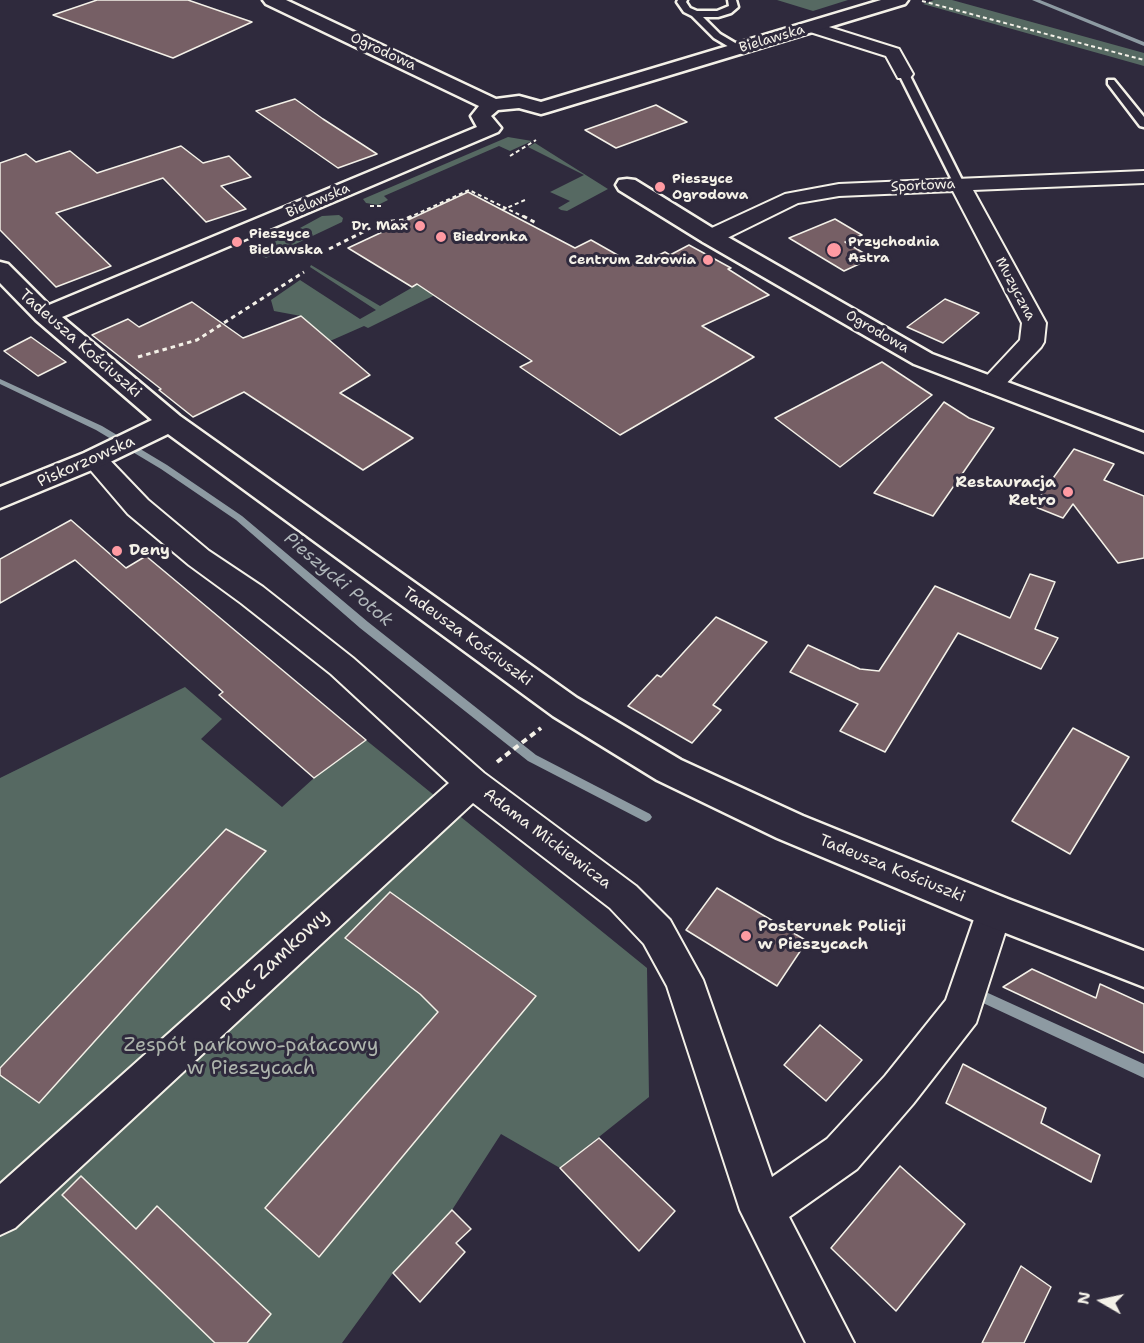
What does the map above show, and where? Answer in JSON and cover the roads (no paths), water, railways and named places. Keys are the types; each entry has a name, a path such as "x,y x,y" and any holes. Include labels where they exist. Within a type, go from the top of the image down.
{"street":[{"name":"Ogrodowa","path":"272,0 493,105"},
{"name":"Bielawska","path":"45,315 491,128 482,121 481,117 487,108 493,105 519,102 541,108 908,1"},
{"path":"813,27 893,52 904,74"},
{"name":"Sportowa","path":"711,237 792,198 839,190 1144,177"},
{"name":"Muzyczna","path":"959,184 1034,323 1032,342 991,385"},
{"name":"Ogrodowa","path":"627,185 711,237 923,359 1144,442"},
{"name":"Tadeusza Kościuszki","path":"0,269 163,427 565,707 669,770 790,827 994,911 1144,969"},
{"name":"Piskorzowska","path":"0,498 100,457 163,427"},
{"name":"Adama Mickiewicza","path":"100,457 138,507 199,558 252,595 342,666 472,783 622,897 657,932 684,980 762,1210 831,1343"},
{"name":"Plac Zamkowy","path":"0,1213 366,877 472,783"},
{"path":"762,1210 842,1154 899,1090 962,1010 994,911"}],"lane":[{"path":"683,0 681,2 687,10 695,14 717,36 739,49"},
{"path":"695,14 728,12 734,7 732,0"},
{"path":"904,74 959,184"},
{"path":"1111,82 1144,124"}],"waterway":[{"path":"1035,0 1144,44"},
{"name":"Pieszycki Potok","path":"0,381 99,428 164,467 239,518 364,625 532,758 646,817"},
{"name":"Pieszycki Potok","path":"988,999 1144,1071"}],"place":[{"name":"Pieszyce Ogrodowa","path":"660,187"},
{"name":"Dr. Max","path":"420,226"},
{"name":"Biedronka","path":"441,237"},
{"name":"Pieszyce Bielawska","path":"237,242"},
{"name":"Przychodnia Astra","path":"834,250"},
{"name":"Centrum Zdrowia","path":"708,260"},
{"name":"Restauracja Retro","path":"1068,492"},
{"name":"Deny","path":"117,551"},
{"name":"Posterunek Policji w Pieszycach","path":"746,936"}],"park label":[{"name":"Zespół parkowo-pałacowy w Pieszycach","path":"251,1058"}]}
